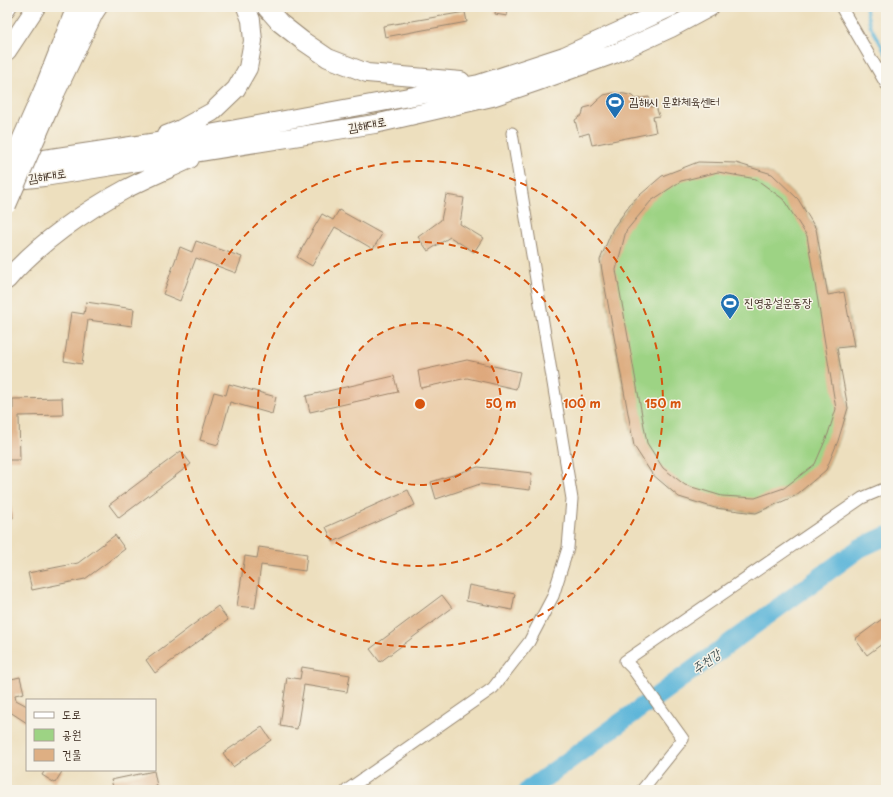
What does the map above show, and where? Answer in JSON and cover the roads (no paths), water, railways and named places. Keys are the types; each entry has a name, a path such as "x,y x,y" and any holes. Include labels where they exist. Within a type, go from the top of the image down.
{"main road":[{"path":"7,51 36,7"},
{"path":"7,205 49,92 72,17 80,7"},
{"path":"7,172 49,92 98,7"},
{"path":"144,144 181,129 212,112 236,89 248,68 253,41 251,20 246,7"},
{"path":"266,7 280,23 328,58 367,73 479,84"},
{"name":"김해대로","path":"7,165 204,135 479,84 564,56 671,7"},
{"name":"김해대로","path":"7,182 375,124 492,97 614,54 671,28 710,7"},
{"path":"7,280 16,269 47,241 84,214 126,189 210,150"},
{"path":"7,159 40,160"}],"street":[{"path":"7,13 11,7"},
{"path":"841,7 886,84"},
{"path":"347,790 492,688 529,642 554,596 568,548 572,499 512,133"},
{"path":"642,790 683,739 632,668 625,661 862,498 886,488"}],"waterway":[{"path":"866,7 870,25 886,54"},
{"name":"주천강","path":"528,790 860,548 886,536"}],"place":[{"name":"김해시 문화체육센터","path":"615,119"},
{"name":"진영공설운동장","path":"730,320"}]}
